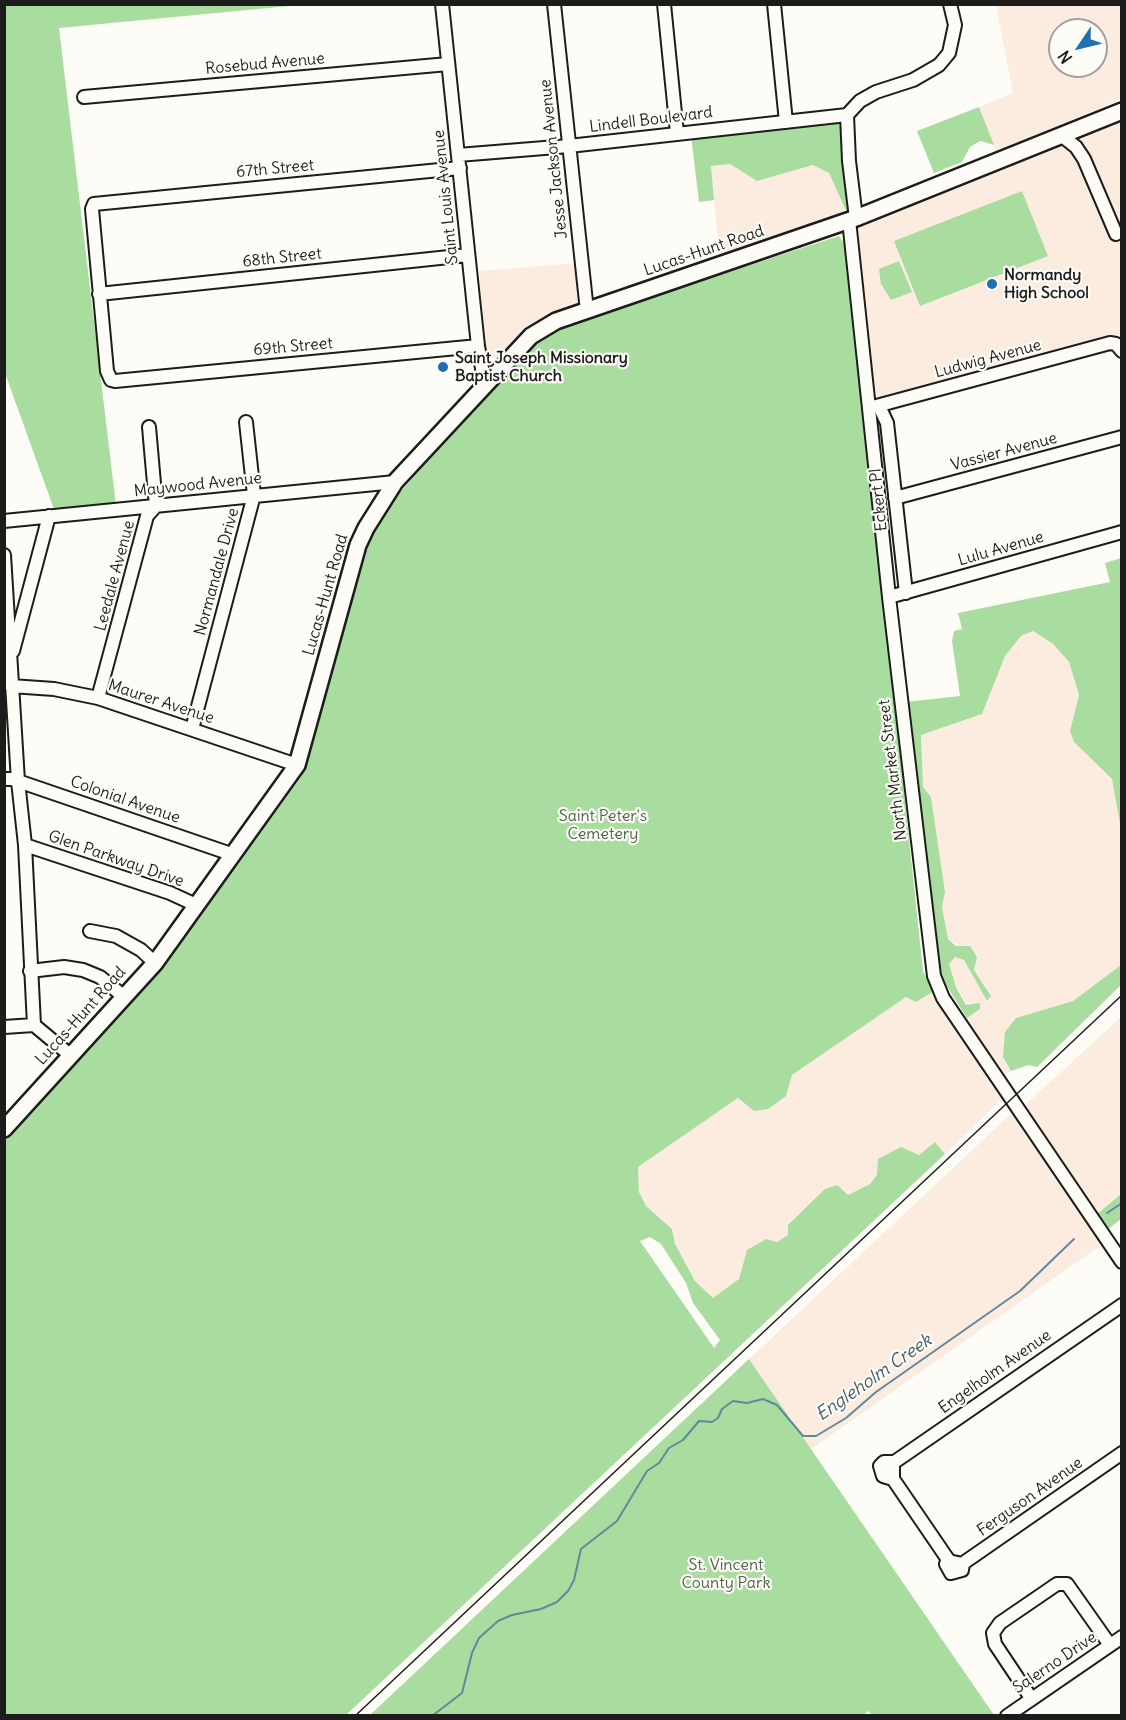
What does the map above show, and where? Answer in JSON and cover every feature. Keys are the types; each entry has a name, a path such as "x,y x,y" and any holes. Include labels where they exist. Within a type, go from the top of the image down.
{"main road":[{"name":"Lucas-Hunt Road","path":"4,1129 155,963 297,765 358,545 395,482 537,331 587,311 853,219 1122,111"}],"street":[{"name":"Saint Louis Avenue","path":"442,4 478,346 485,385"},
{"name":"Jesse Jackson Avenue","path":"554,4 587,311"},
{"path":"664,4 677,133"},
{"path":"774,4 786,122"},
{"path":"847,115 860,101 876,92 913,80 939,65 949,53 955,25 950,4"},
{"name":"Rosebud Avenue","path":"84,97 448,63"},
{"name":"Lindell Boulevard","path":"459,161 677,133 847,115"},
{"name":"North Market Street","path":"847,115 853,219 874,407 889,597 934,976 943,998 1122,1262"},
{"path":"1061,135 1076,147 1084,159 1116,234"},
{"name":"67th Street","path":"99,294 92,209 94,204 459,161"},
{"name":"68th Street","path":"99,294 468,255"},
{"name":"69th Street","path":"99,294 107,371 111,380 478,346"},
{"name":"Ludwig Avenue","path":"874,407 1110,343 1119,348"},
{"name":"Eckert Pl","path":"874,407 887,423 906,593"},
{"name":"Normandale Drive","path":"192,729 254,495 246,422"},
{"name":"Leedale Avenue","path":"98,699 147,516 156,506 149,427"},
{"name":"Vassier Avenue","path":"895,498 1122,437"},
{"name":"Maywood Avenue","path":"4,521 395,482"},
{"path":"10,661 49,516"},
{"name":"Lulu Avenue","path":"889,597 1122,532"},
{"path":"4,555 11,687 25,845 34,1025"},
{"name":"Maurer Avenue","path":"11,687 54,689 98,699 297,765"},
{"name":"Colonial Avenue","path":"4,779 18,781 234,855"},
{"name":"Glen Parkway Drive","path":"25,845 170,892 196,905"},
{"path":"90,931 116,936 141,950 155,963"},
{"path":"30,971 64,967 83,970 100,977 123,996"},
{"path":"4,1027 34,1025 70,1055"},
{"name":"Engelholm Avenue","path":"955,1562 893,1470 1122,1305"},
{"name":"Ferguson Avenue","path":"955,1562 1122,1453"},
{"path":"1031,1698 995,1644 993,1633 996,1627 1009,1616 1057,1584 1067,1584 1110,1646"},
{"name":"Salerno Drive","path":"1007,1716 1122,1638"}],"shaded area":[{"path":"996,5 1121,5 1121,99 996,152 979,107 1013,93"},
{"name":"Normandy High School","path":"1121,120 1121,341 1112,337 881,400 871,386 857,227"},
{"path":"730,164 757,181 813,165 829,173 847,213 719,257 711,166"},
{"path":"576,263 581,302 579,306 538,320 499,357 490,358 486,354 479,271"},
{"path":"1033,631 1053,644 1069,662 1079,695 1070,731 1074,742 1112,779 1121,830 1121,965 1073,1001 1016,1018 1003,1057 1011,1071 1004,1078 967,1018 980,1009 973,1004 967,1005 950,974 949,964 955,957 964,960 987,1000 987,988 974,970 977,957 948,939 942,907 945,892 931,797 923,787 921,735 982,714 1005,656 1021,636"},
{"path":"933,992 1003,1098 945,1154 935,1142 919,1155 877,1175 870,1184 848,1195 777,1242 747,1250 739,1279 713,1299 695,1281 675,1244 672,1229 646,1206 639,1192 638,1167 738,1098 754,1110 786,1096 791,1075 906,997 917,1002"},
{"path":"1121,1017 1121,1194 1096,1215 1024,1106"},
{"path":"1014,1111 1104,1243 811,1449 749,1359"}],"green space":[{"path":"5,5 300,5 59,28 116,506 55,512 5,373"},
{"path":"979,107 994,145 980,141 970,147 962,162 934,173 917,131"},
{"path":"841,121 851,209 847,213 829,173 813,165 757,181 730,164 711,166 714,200 699,202 691,135 771,126 779,129"},
{"path":"1022,191 1048,256 920,306 894,241"},
{"name":"Saint Peter's Cemetery","path":"839,236 846,246 923,971 933,992 916,1002 906,997 792,1075 786,1096 768,1109 754,1111 738,1098 638,1167 639,1192 646,1206 672,1229 675,1244 695,1281 713,1298 739,1279 747,1250 766,1239 777,1242 788,1235 788,1225 825,1189 837,1185 848,1195 870,1184 877,1175 878,1159 901,1147 919,1155 935,1142 945,1154 346,1715 5,1716 5,1138 180,944 301,777 370,540 382,517 396,497 503,375 545,334 557,328","holes":["650,1237 661,1244 686,1283 693,1303 720,1340 714,1348 640,1241"]},
{"path":"899,261 912,292 891,300 881,284 879,269"},
{"path":"1121,558 1121,830 1112,779 1074,742 1070,731 1079,695 1069,662 1053,644 1033,631 1021,636 1005,656 982,714 921,735 923,787 931,797 945,892 942,907 948,939 956,946 970,946 977,957 974,970 991,996 987,1001 964,960 955,957 949,964 956,987 966,1005 980,1003 980,1009 967,1018 941,977 937,963 906,702 960,696 952,641 954,631 962,629 958,613 1110,582 1105,563"},
{"path":"1121,965 1121,985 1037,1067 1028,1065 1011,1071 1003,1057 1005,1032 1016,1018 1073,1001"},
{"path":"1121,1194 1121,1219 1107,1230 1096,1215"},
{"name":"St. Vincent County Park","path":"749,1359 994,1715 872,1716 869,1711 862,1716 370,1715"}],"waterway":[{"name":"Engleholm Creek","path":"1107,1213 1122,1203"},
{"name":"Engleholm Creek","path":"432,1716 462,1693 472,1653 479,1638 498,1621 557,1602 568,1591 574,1580 581,1549 617,1521 647,1471 659,1463 669,1448 683,1440 699,1421 712,1422 718,1418 722,1409 733,1401 747,1403 763,1399 777,1405 803,1436 816,1436 846,1418 876,1392 1020,1291 1074,1239"}],"tram line":[{"path":"355,1716 1122,995"}],"place":[{"name":"Normandy High School","path":"992,284"},
{"name":"Saint Joseph Missionary Baptist Church","path":"443,367"}]}
